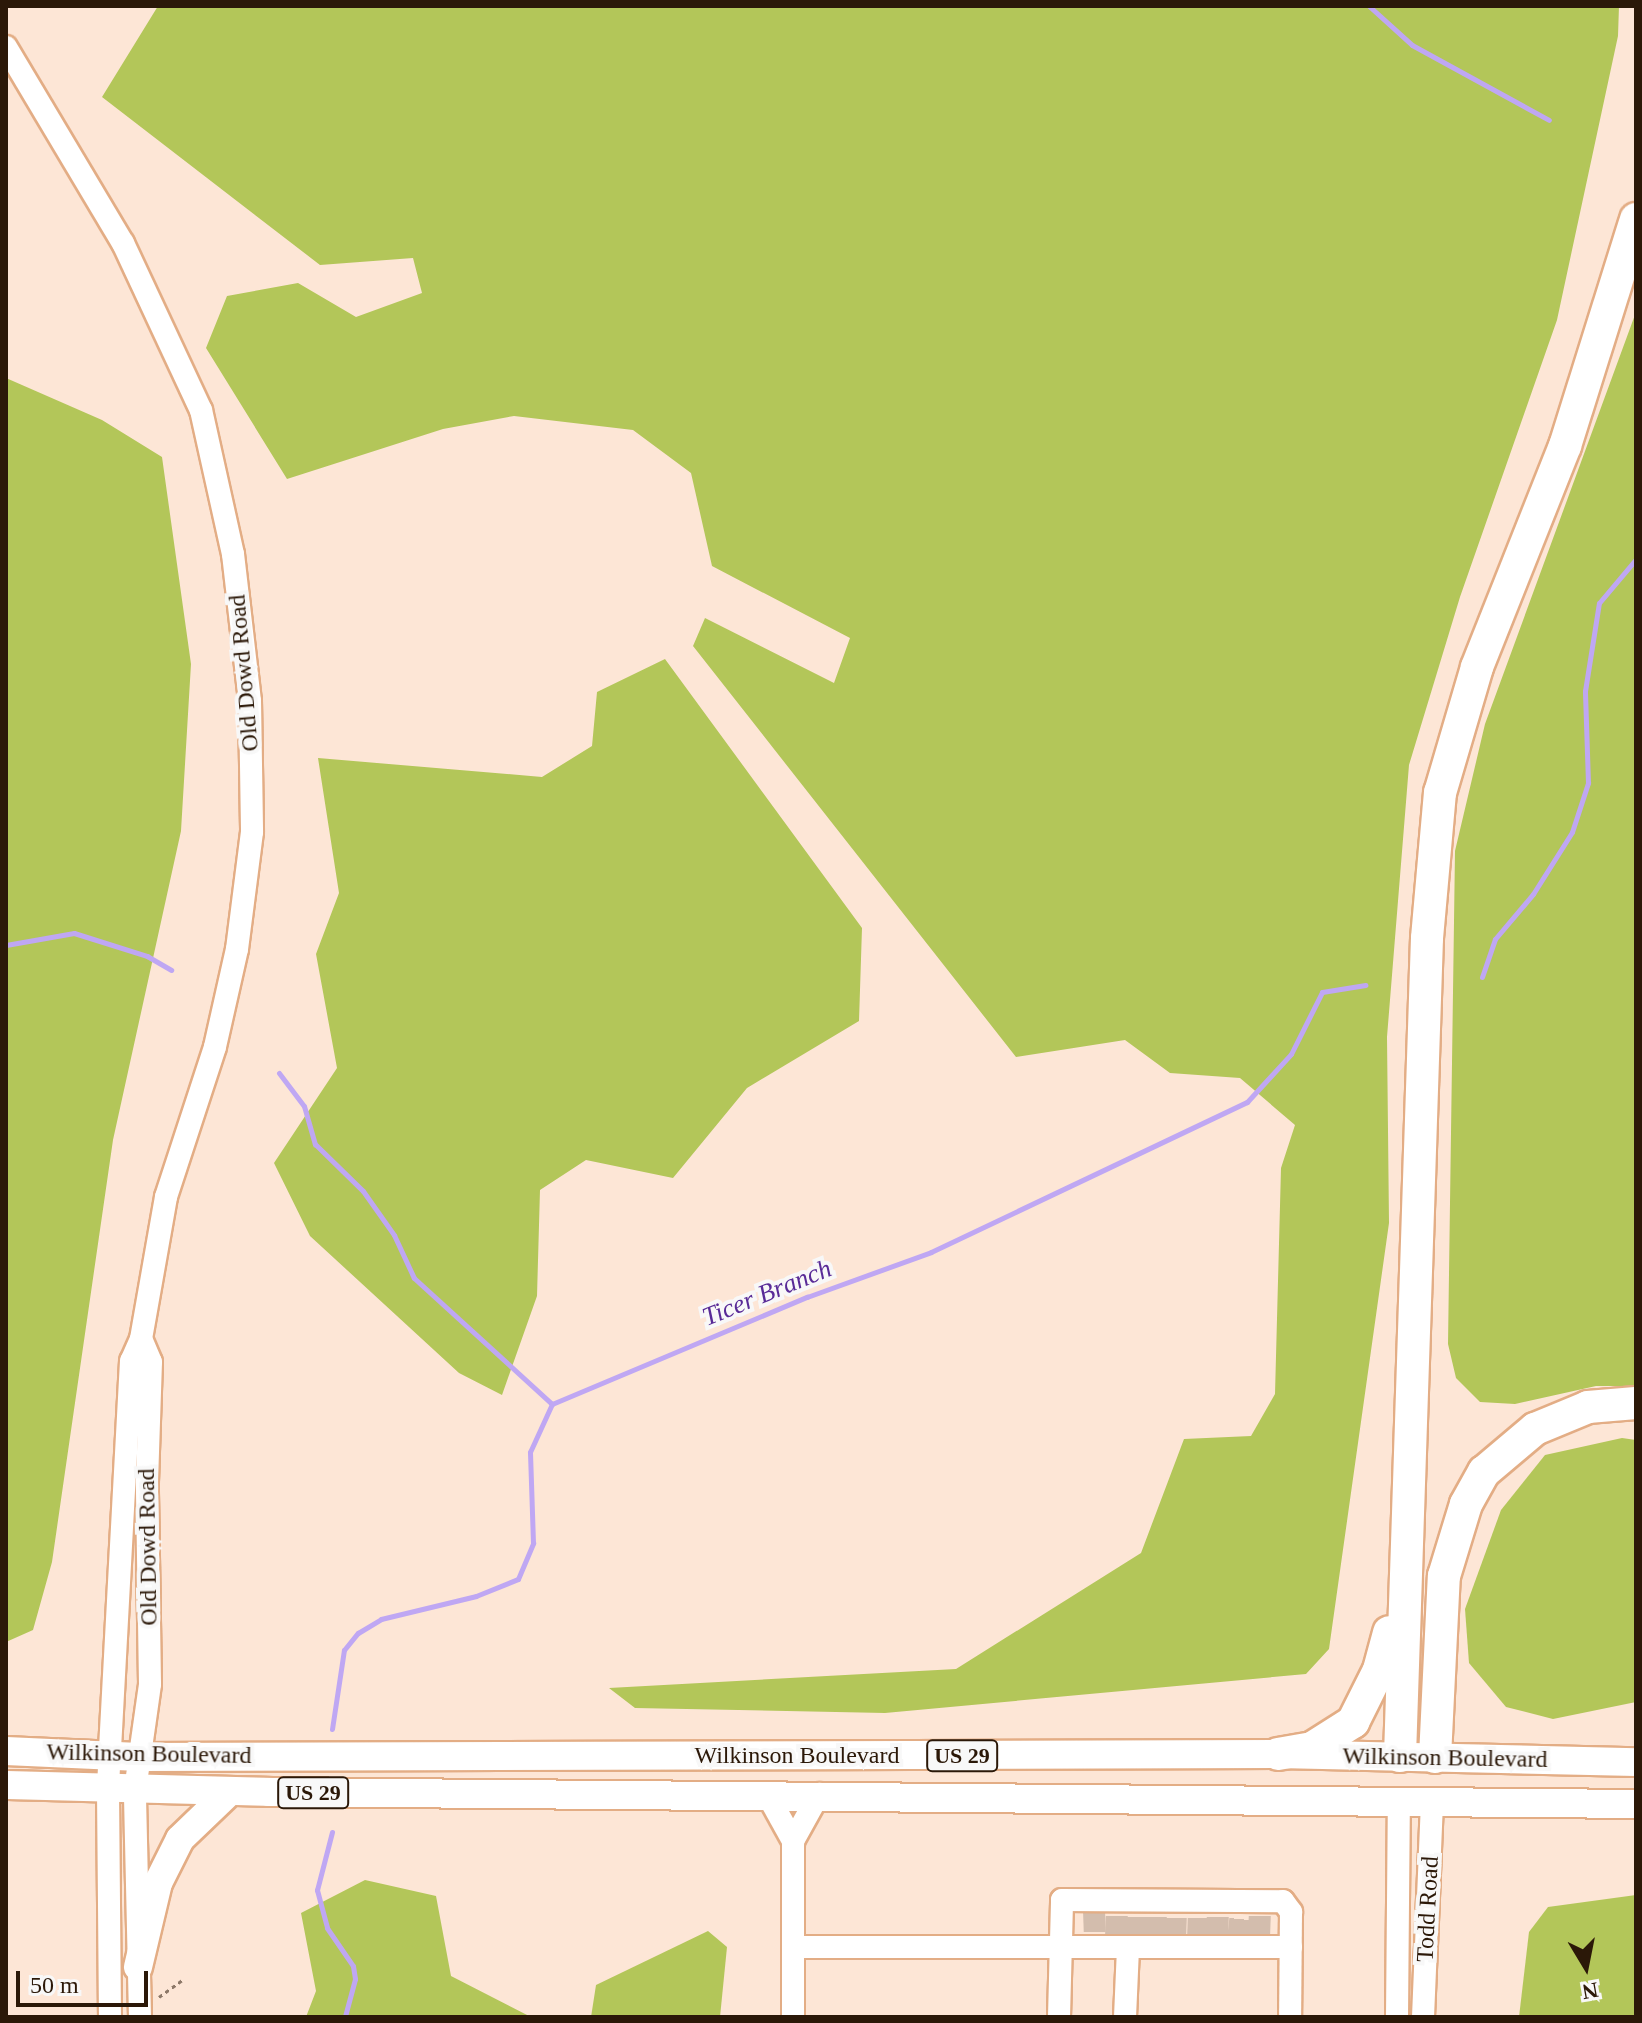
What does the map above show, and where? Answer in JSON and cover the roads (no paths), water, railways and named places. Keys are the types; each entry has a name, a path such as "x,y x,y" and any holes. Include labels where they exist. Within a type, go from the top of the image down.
{"highway":[{"path":"1400,1756 1402,1582 1421,1197 1427,938 1440,793 1472,680 1565,446 1636,219"},
{"path":"1435,1757 1444,1576 1466,1504 1484,1472 1535,1429 1588,1407 1636,1403"},
{"path":"1278,1754 1312,1748 1353,1722 1379,1670 1402,1582"}],"main road":[{"name":"Wilkinson Boulevard","path":"6,1751 125,1756 1278,1754 1636,1762"},
{"path":"1399,1801 1400,1756"},
{"path":"1432,1801 1435,1757"},
{"name":"Wilkinson Boulevard","path":"6,1785 229,1792 819,1794 1636,1804"},
{"path":"138,1967 158,1883 180,1839 229,1792"}],"street":[{"name":"Old Dowd Road","path":"6,47 123,243 201,410 233,554 250,701 252,832 237,949 215,1047 166,1197 141,1339 131,1361 128,1399 125,1756"},
{"name":"Old Dowd Road","path":"125,1756 150,1684 147,1482 151,1362 141,1339"},
{"path":"110,2017 125,1756"},
{"path":"121,1789 140,2014"},
{"path":"767,1794 793,1841"},
{"path":"793,2017 793,1841 819,1794"},
{"name":"Todd Road","path":"1397,2017 1399,1801"},
{"name":"Todd Road","path":"1423,2017 1432,1801"},
{"path":"1059,2017 1062,1900 1136,1906 1230,1906 1283,1901 1291,1912 1290,2017"},
{"path":"793,1947 1059,1949 1174,1944 1291,1947"},
{"path":"1125,2017 1174,1944"}],"waterway":[{"path":"1369,6 1412,45 1549,120"},
{"name":"Ticer Branch","path":"1482,977 1495,939 1533,894 1572,832 1588,783 1585,691 1599,603 1636,559"},
{"path":"6,945 74,933 147,956 171,970"},
{"name":"Ticer Branch","path":"332,1729 344,1650 358,1633 381,1619 476,1596 518,1579 533,1543 530,1452 552,1404 807,1297 931,1252 1247,1102 1291,1054 1322,992 1365,985"},
{"path":"279,1073 304,1106 315,1144 363,1191 394,1235 414,1278 552,1404"},
{"name":"Ticer Branch","path":"332,1832 317,1890 327,1928 353,1966 355,1979 345,2017"}],"tunnel":[{"path":"1116,1938 1117,1909"},
{"path":"1094,1910 1095,1939"},
{"path":"1135,1939 1136,1910"},
{"path":"1238,1941 1241,1910"},
{"path":"1198,1940 1199,1911"},
{"path":"1217,1939 1218,1911"},
{"path":"1259,1938 1260,1911"},
{"path":"1155,1939 1156,1912"},
{"path":"1175,1940 1176,1912"}]}
